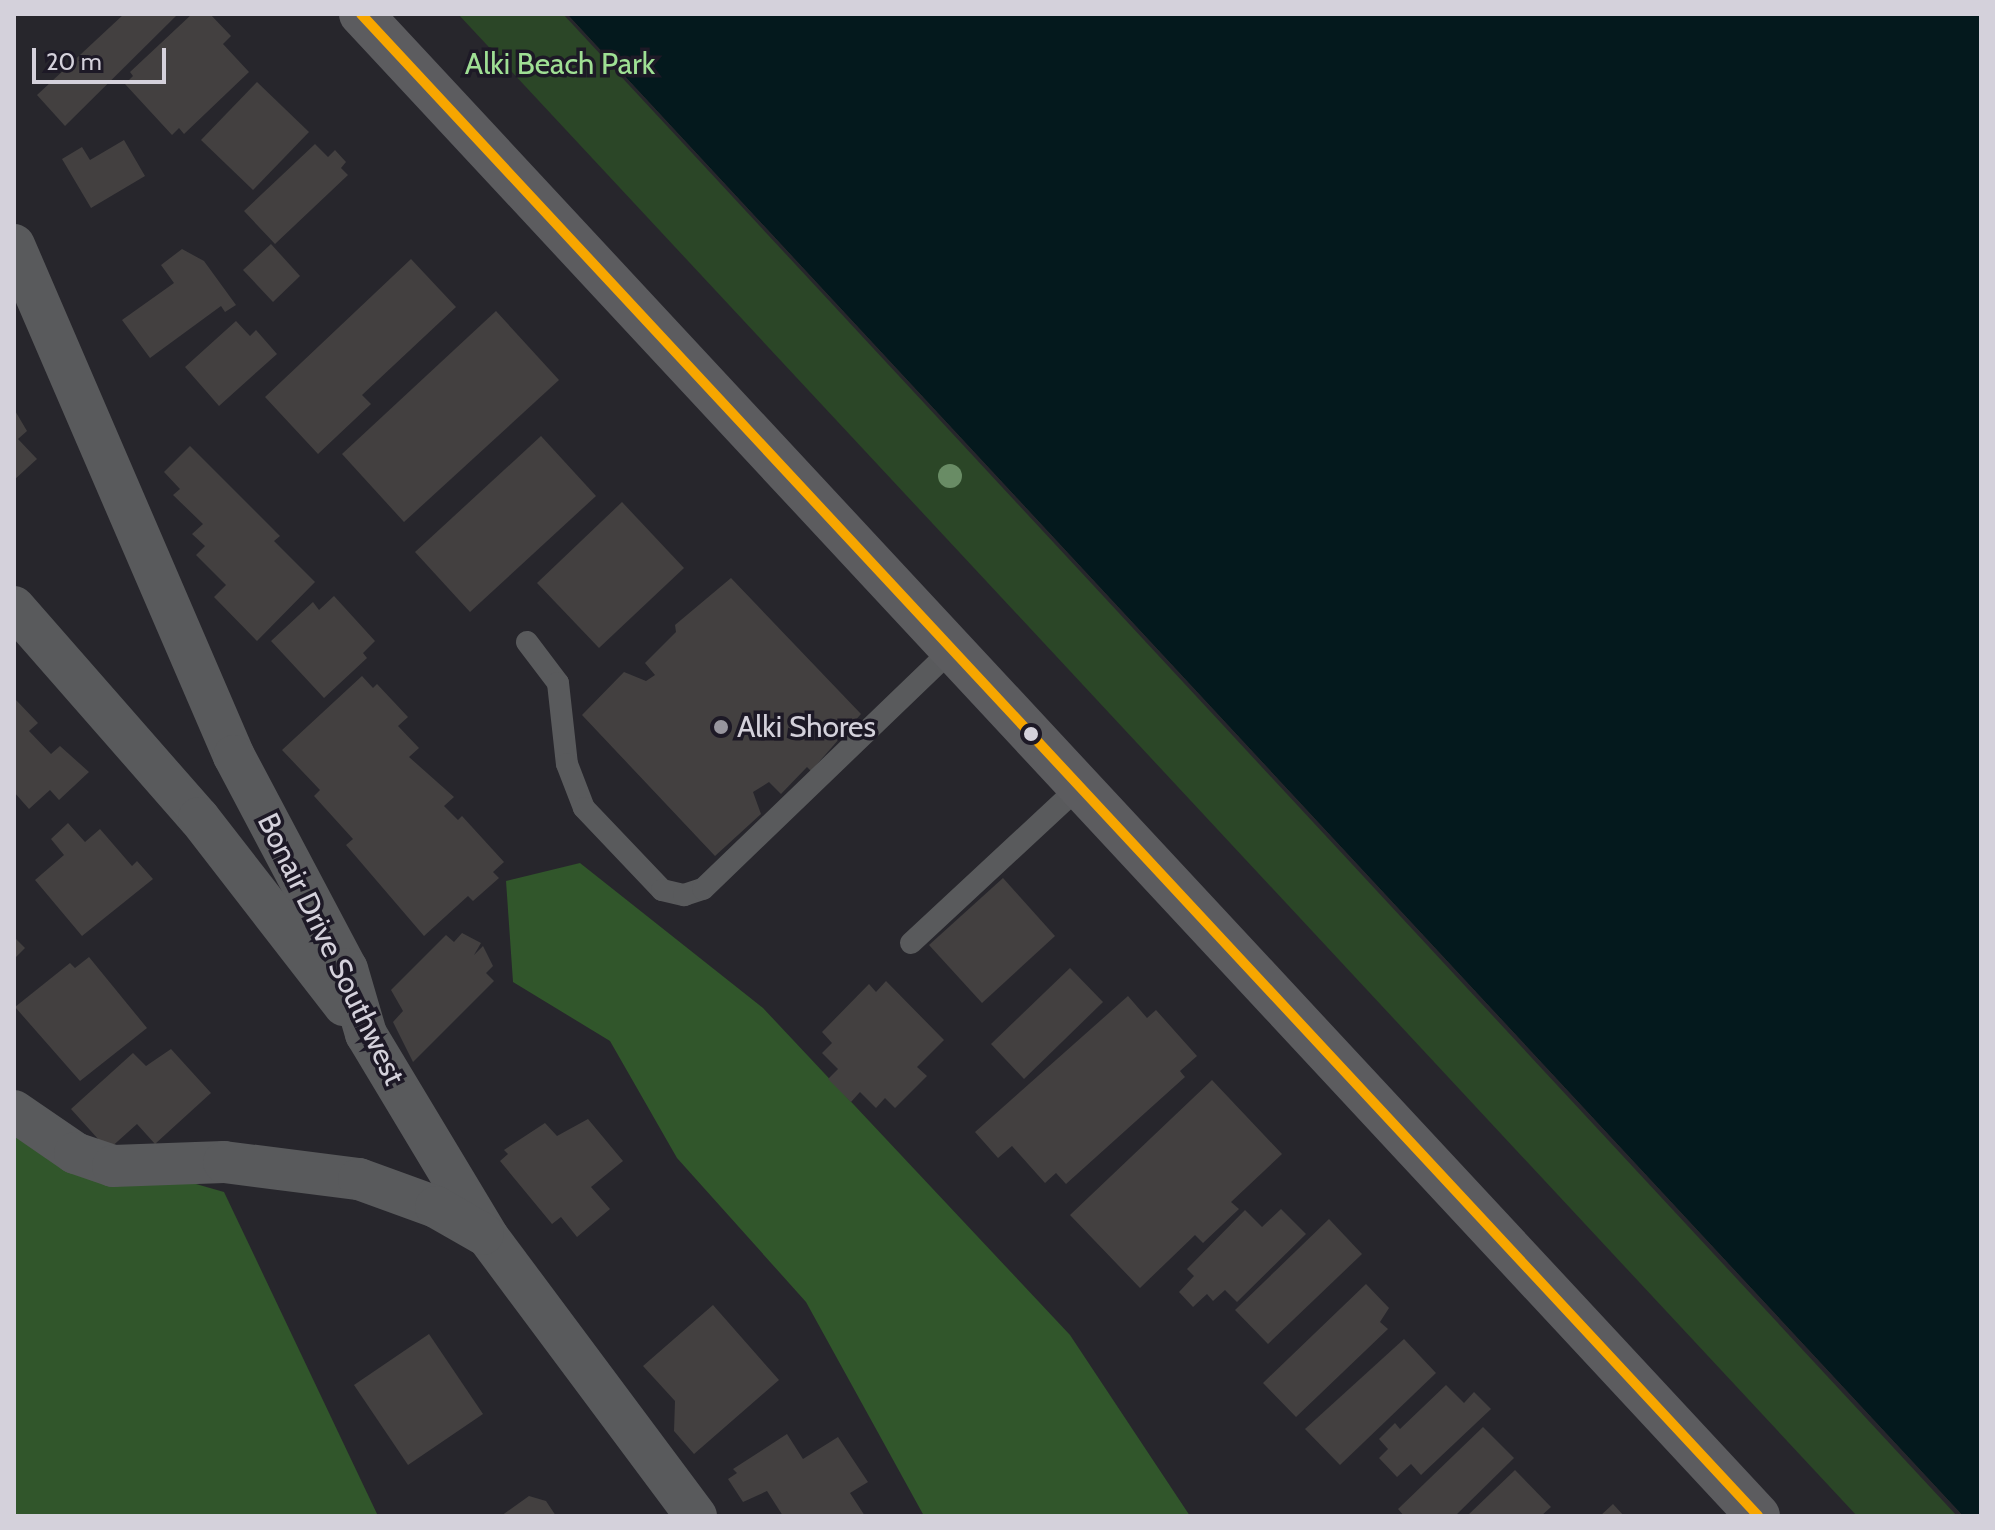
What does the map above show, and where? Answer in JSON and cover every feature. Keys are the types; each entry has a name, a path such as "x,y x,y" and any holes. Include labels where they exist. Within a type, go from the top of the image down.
{"main road":[{"path":"361,14 1758,1516"}],"street":[{"name":"Bonair Drive Southwest","path":"14,245 234,756 347,969 366,1034 488,1237 696,1516"},
{"path":"14,607 199,818 366,1034"},
{"path":"14,1111 75,1153 113,1166 224,1162 359,1179 436,1207 488,1237"}],"lane":[{"path":"527,642 558,683 567,764 584,808 662,890 684,895 703,889 951,650"},
{"path":"911,943 1079,787"}],"green space":[{"name":"Alki Beach Park","path":"458,14 567,14 1963,1516 1857,1516"},
{"path":"580,863 763,1008 1070,1335 1190,1516 924,1516 806,1302 677,1158 610,1041 513,982 506,881"},
{"path":"14,1132 224,1192 378,1516 14,1516"}],"water":[{"path":"567,14 1981,14 1981,1516 1963,1516"}],"pier":[{"path":"563,14 567,14 1963,1516 1957,1516"}],"building":[{"path":"124,14 178,14 65,126 37,95"},
{"path":"192,14 210,14 231,36 223,44 249,72 184,134 179,128 172,135 125,84 133,76 130,72"},
{"path":"257,82 309,132 253,190 201,140"},
{"path":"124,140 145,176 91,208 62,159 82,147 90,160"},
{"path":"315,144 328,157 335,150 346,162 341,168 348,175 275,244 244,211"},
{"path":"271,244 300,276 273,302 243,270"},
{"path":"182,249 204,261 236,305 225,312 221,306 150,358 122,320 174,283 161,265"},
{"path":"411,259 456,307 362,395 371,404 318,454 265,397"},
{"path":"496,311 559,380 404,522 342,454"},
{"path":"236,321 250,336 256,330 277,354 219,406 185,367"},
{"path":"14,409 27,431 18,439 37,459 14,480"},
{"path":"541,436 596,496 470,612 415,552"},
{"path":"190,446 280,536 274,541 315,582 257,641 214,597 226,585 196,555 205,546 192,534 203,524 173,495 180,489 164,472"},
{"path":"622,502 684,568 599,648 537,583"},
{"name":"Alki Shores","path":"731,578 861,714 811,771 807,767 781,794 769,782 753,792 761,814 715,856 582,715 624,672 646,681 655,675 645,663 676,632 675,625"},
{"path":"334,596 375,641 363,653 367,658 324,698 271,641 313,602 319,610"},
{"path":"362,676 373,688 377,684 408,717 398,726 419,748 409,757 454,797 444,806 458,820 462,816 504,862 493,872 499,878 473,901 468,896 424,936 346,845 353,839 314,796 320,790 282,750"},
{"path":"16,700 38,723 29,731 51,754 60,746 89,772 59,800 50,790 29,809 14,792"},
{"path":"68,823 85,842 100,829 132,866 137,861 153,879 82,936 35,880 64,855 51,839"},
{"path":"1003,878 1055,936 982,1003 929,945"},
{"path":"462,933 481,943 474,955 483,946 493,966 486,973 494,981 413,1062 393,1022 403,1011 391,990 446,935 454,942"},
{"path":"14,937 25,948 14,959"},
{"path":"89,957 147,1028 80,1081 15,1007 70,963 75,968"},
{"path":"1070,968 1103,1002 1024,1079 991,1044"},
{"path":"886,981 944,1040 917,1067 927,1076 895,1108 885,1098 876,1108 860,1092 851,1102 828,1079 838,1069 822,1053 832,1043 822,1032 869,984 876,992"},
{"path":"1128,996 1147,1018 1156,1010 1197,1056 1180,1071 1185,1077 1066,1184 1056,1173 1045,1183 1012,1146 998,1158 975,1132"},
{"path":"171,1049 211,1093 155,1144 137,1124 108,1150 71,1109 133,1053 146,1066"},
{"path":"1212,1080 1282,1154 1231,1202 1239,1209 1203,1243 1195,1235 1140,1288 1070,1215"},
{"path":"588,1119 623,1161 591,1187 610,1209 577,1237 561,1217 552,1224 500,1161 508,1154 504,1150 545,1123 557,1136"},
{"path":"1281,1209 1306,1234 1237,1302 1225,1290 1213,1301 1207,1294 1193,1307 1179,1292 1194,1276 1187,1269 1245,1210 1262,1227"},
{"path":"1329,1219 1362,1254 1268,1344 1235,1310"},
{"path":"1366,1284 1389,1308 1380,1322 1388,1329 1296,1417 1263,1383"},
{"path":"713,1305 779,1380 694,1454 674,1431 675,1401 643,1366"},
{"path":"429,1334 483,1414 408,1465 354,1385"},
{"path":"1404,1339 1436,1373 1340,1465 1305,1429"},
{"path":"1446,1385 1464,1403 1474,1392 1491,1409 1421,1475 1411,1464 1397,1477 1379,1458 1388,1449 1379,1439 1395,1423 1400,1429"},
{"path":"1483,1427 1514,1458 1455,1516 1404,1516 1398,1509"},
{"path":"787,1434 803,1459 838,1437 868,1482 850,1493 865,1516 783,1516 767,1491 743,1502 728,1479 737,1473 733,1469"},
{"path":"1515,1470 1551,1507 1541,1516 1467,1516"},
{"path":"529,1496 546,1501 556,1516 501,1516"},
{"path":"1613,1504 1624,1516 1600,1516"}],"transit line":[{"path":"361,14 1758,1516"}],"place":[{"name":"Alki Shores","path":"721,727"}]}
